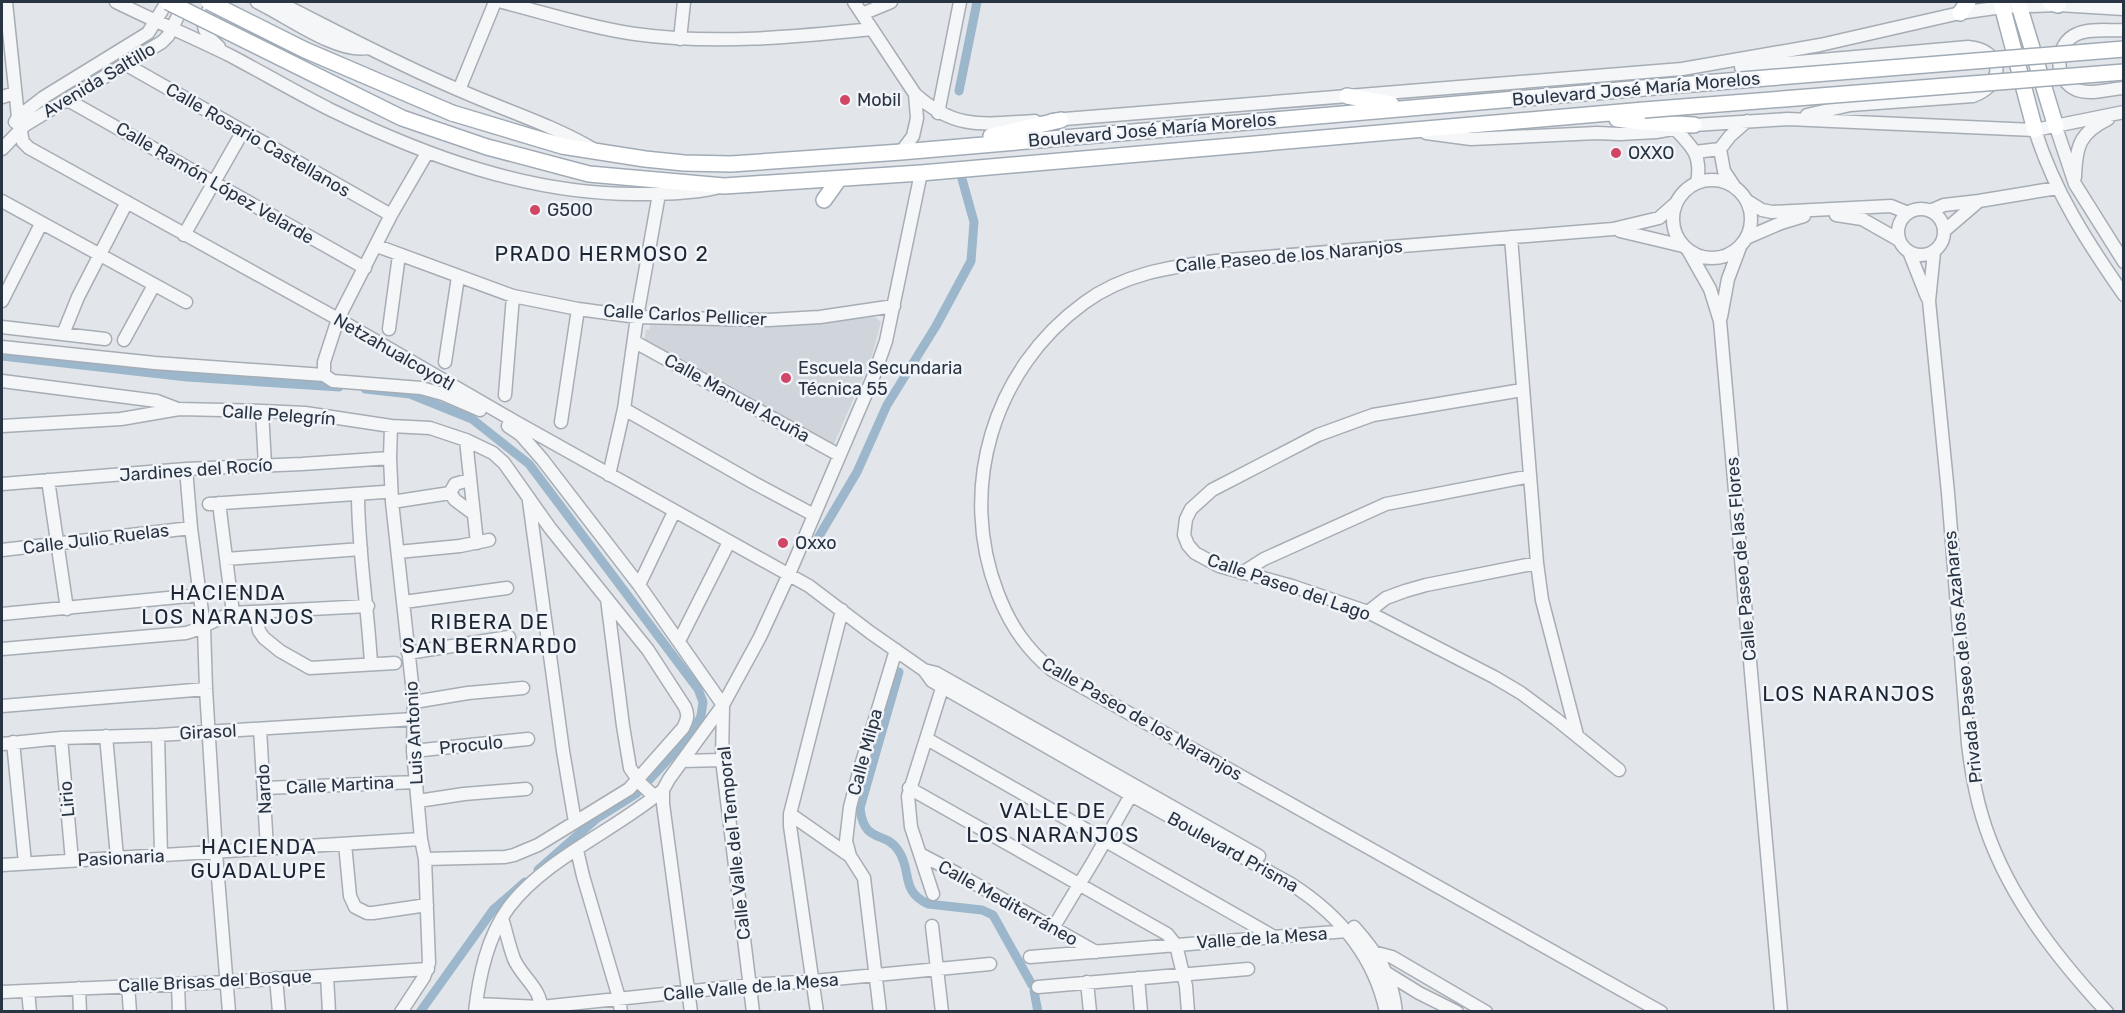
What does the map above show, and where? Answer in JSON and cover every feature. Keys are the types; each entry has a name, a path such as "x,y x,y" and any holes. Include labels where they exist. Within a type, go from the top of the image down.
{"main road":[{"name":"Boulevard José María Morelos","path":"167,2 402,117 486,147 590,174 724,186 921,173 1019,163 1413,132 1644,110 2124,72"},
{"name":"Boulevard José María Morelos","path":"209,2 305,50 452,113 547,142 645,159 710,164 901,152 2124,49"},
{"path":"2002,4 2035,130"},
{"path":"2019,4 2056,127"},
{"path":"1347,96 1412,108"},
{"path":"1591,115 1642,123 1694,125"},
{"path":"936,149 1061,120"},
{"path":"824,200 839,179"}],"street":[{"path":"6,2 5,34 19,123"},
{"path":"116,2 230,56 331,110 427,153 495,174 574,191 605,194 696,193 724,186"},
{"name":"Avenida Saltillo","path":"2,140 44,97 148,33 167,2"},
{"name":"Avenida Saltillo","path":"2,149 19,123 66,99 162,42 172,29 185,2"},
{"path":"217,2 205,15 204,31 230,56"},
{"path":"257,2 330,42 351,49 368,48"},
{"path":"278,2 368,48 459,90 540,122 597,151"},
{"path":"459,90 495,2"},
{"path":"502,2 634,34 680,39 799,36 872,29"},
{"path":"680,39 684,2"},
{"name":"Boulevard José María Morelos","path":"854,2 915,94 938,113 961,121 983,123 1061,120 1682,69 1820,45 1964,7 2054,3 2124,9"},
{"path":"862,14 891,2"},
{"path":"938,113 960,2"},
{"path":"121,50 138,31 137,21 129,8"},
{"path":"2124,30 2075,34 2064,45 2059,65 2065,82 2080,91 2124,88"},
{"path":"1682,69 1736,68 1968,47 1982,50 1995,61 1997,69 1992,85 1983,93 1973,96 1850,105 1788,119"},
{"name":"Calle Rosario Castellanos","path":"125,64 391,215"},
{"path":"2,97 15,93"},
{"path":"901,152 913,136 917,118 915,94"},
{"name":"Calle Ramón López Velarde","path":"66,99 365,268"},
{"path":"1413,132 1472,139 1620,134 1694,125 1788,119 2035,130 2124,112"},
{"path":"2075,184 2080,141 2097,126 2124,112"},
{"path":"1695,152 1720,149 1730,136 1747,121"},
{"name":"Netzahualcoyotl","path":"19,123 23,142 29,148 338,319 674,512 789,574"},
{"path":"2056,127 2075,184 2124,262"},
{"path":"1676,129 1695,152 1699,166 1697,183"},
{"path":"184,235 243,130"},
{"path":"2035,130 2044,159 2057,188 2085,238 2124,295"},
{"path":"1720,149 1724,171 1746,200 1751,211 1751,223 1744,242"},
{"path":"324,375 324,362 338,319 391,215 427,153"},
{"name":"Calle Valle del Temporal","path":"753,1011 722,760 723,705 760,637 789,574 874,375 886,341 921,173"},
{"path":"1735,186 1723,181 1710,180 1697,183 1685,190 1677,202 1673,220 1678,238 1696,255 1716,258 1725,256 1744,242 1795,218 1825,214 1862,219 1899,240"},
{"path":"1930,211 1944,205 2057,188"},
{"path":"609,475 624,409 637,317 659,194"},
{"path":"1746,200 1762,210 1772,212 1891,206 1908,213"},
{"path":"2,201 186,302"},
{"path":"63,334 78,297 127,201"},
{"path":"1944,231 1979,201"},
{"name":"Calle Paseo de los Naranjos","path":"1661,1011 1052,670 1037,658 1021,639 1006,615 984,547 980,510 982,477 989,440 1001,406 1015,378 1035,350 1060,323 1084,303 1110,287 1137,276 1170,267 1216,261 1613,229 1659,218 1677,202"},
{"path":"1923,209 1930,211 1937,215 1944,231 1943,239 1934,252 1927,255 1911,254 1899,240 1898,230 1901,220 1908,213 1923,209"},
{"path":"2,301 41,224"},
{"name":"Calle Paseo de los Naranjos","path":"1613,229 1686,248"},
{"path":"1511,237 1537,563 1542,600 1577,735"},
{"name":"Calle Paseo de las Flores","path":"1720,321 1728,279 1744,242"},
{"name":"Calle Carlos Pellicer","path":"377,246 513,296 578,309 637,317 768,320 894,306"},
{"name":"Calle Paseo de las Flores","path":"1686,248 1710,289 1720,321 1781,1011"},
{"name":"Privada Paseo de los Azahares","path":"1934,252 1929,301 1948,493 1968,744 1982,818 1998,858 2039,931 2107,1011"},
{"name":"Privada Paseo de los Azahares","path":"1911,254 1929,301"},
{"path":"389,329 399,255"},
{"path":"445,362 458,277"},
{"path":"124,340 154,285"},
{"path":"505,395 513,296"},
{"path":"561,422 578,309"},
{"path":"2,327 105,339"},
{"name":"Calle Manuel Acuña","path":"635,342 839,455"},
{"path":"2,347 154,363 324,375 333,381 421,388 443,394 483,411 521,435 639,585 723,705 659,793 577,850 529,887 502,918 482,966 475,1008"},
{"path":"2,381 158,400 179,410"},
{"name":"Calle Paseo del Lago","path":"1522,390 1373,415 1318,435 1212,490 1191,509 1186,519 1184,535 1188,545 1195,553 1219,566 1292,586 1368,612 1521,693 1619,770"},
{"path":"624,409 814,515"},
{"name":"Calle Pelegrín","path":"2,426 140,417 179,410 305,413 391,426 430,428 466,440 493,453 504,463 529,500 648,650 688,714 683,728 637,780"},
{"path":"262,411 265,465"},
{"name":"Luis Antonio","path":"391,426 388,497 398,552 414,702 413,751 425,859 428,969"},
{"path":"466,440 477,543"},
{"name":"Jardines del Rocío","path":"2,484 390,458"},
{"path":"186,470 204,627 216,853 230,1011"},
{"path":"1242,573 1264,559 1386,504 1530,476"},
{"path":"48,480 67,609"},
{"path":"450,493 456,484 470,480"},
{"path":"233,613 226,559 214,503 358,495 388,497 450,493"},
{"path":"450,493 455,500 474,514"},
{"path":"358,495 360,549 368,606 372,664"},
{"path":"529,500 563,751 575,822"},
{"path":"639,585 674,512"},
{"name":"Calle Julio Ruelas","path":"2,549 191,528"},
{"path":"398,552 460,546 489,540"},
{"path":"679,641 729,542"},
{"path":"226,559 360,549"},
{"path":"1368,612 1386,598 1416,588 1537,563"},
{"name":"Boulevard Prisma","path":"789,574 809,586 924,670 932,681 945,683 1134,791 1313,898 1370,953"},
{"path":"404,602 507,588"},
{"path":"2,614 199,595"},
{"path":"607,598 630,768 637,780 659,793 663,804 691,1011"},
{"path":"2,649 186,633 233,613 255,614 368,606"},
{"path":"817,1011 790,814 842,610"},
{"path":"255,614 258,631 264,638 304,666 321,669 395,663"},
{"path":"408,652 509,637"},
{"name":"Calle Milpa","path":"850,856 846,841 850,807 879,701 896,650"},
{"path":"933,894 909,814 909,788 945,683"},
{"path":"414,702 468,693 523,688"},
{"path":"2,706 206,689"},
{"name":"Girasol","path":"7,743 61,738 158,735 414,719"},
{"name":"Nardo","path":"260,729 267,849"},
{"path":"158,735 161,855"},
{"path":"106,736 117,857"},
{"name":"Lirio","path":"61,738 72,861"},
{"name":"Proculo","path":"413,751 528,739"},
{"path":"927,739 1276,938"},
{"path":"7,743 25,863"},
{"path":"682,761 722,760"},
{"path":"425,859 514,855 538,845 629,789 637,780"},
{"name":"Calle Martina","path":"264,788 416,782"},
{"path":"909,788 1167,934 1176,945 1188,1011"},
{"path":"418,801 464,794 526,789"},
{"path":"1053,928 1134,791"},
{"name":"Boulevard Prisma","path":"1134,791 1266,860 1317,892 1355,928 1370,953"},
{"path":"790,814 850,856 864,878 880,1011"},
{"name":"Pasionaria","path":"2,865 421,839"},
{"path":"345,844 350,896 355,907 367,913 373,913 427,905"},
{"path":"577,850 621,1011"},
{"name":"Calle Mediterráneo","path":"920,855 1096,952"},
{"path":"502,918 514,957 541,999 541,1009"},
{"path":"932,926 942,1011"},
{"name":"Valle de la Mesa","path":"1030,957 1347,931"},
{"path":"1370,953 1372,968 1392,1010"},
{"path":"1370,953 1388,973 1419,993 1456,1011"},
{"path":"1370,953 1392,957 1485,1011"},
{"name":"Calle Valle de la Mesa","path":"475,1008 541,1009 619,998 990,964"},
{"path":"1372,968 1388,973"},
{"path":"401,1011 428,969"},
{"name":"Calle Brisas del Bosque","path":"2,992 227,982 428,969"},
{"path":"1038,987 1248,969"},
{"path":"1388,973 1392,1010"},
{"path":"327,976 329,1011"},
{"path":"276,978 279,1011"},
{"path":"1138,978 1141,1011"},
{"path":"1087,982 1090,1011"},
{"path":"178,984 179,1011"},
{"path":"128,985 130,1011"},
{"path":"79,988 80,1011"},
{"path":"28,991 30,1011"},
{"path":"1392,1010 1406,996 1419,993"}],"shaded area":[{"name":"Escuela Secundaria Técnica 55","path":"875,317 881,322 871,359 834,444 698,372 648,342 644,342 646,329 649,330 651,323 787,324"}],"waterway":[{"path":"959,91 977,2"},
{"path":"815,543 857,472 887,405 936,326 971,261 974,222 962,179"},
{"path":"2,356 187,377 339,387"},
{"path":"365,389 410,394 472,419 529,464 698,689 703,702 701,716 692,733 636,794 596,819 538,870"},
{"path":"899,672 860,808 862,820 870,832 887,840 898,850 905,865 910,886 919,899 928,904 982,910 993,915 1032,985"},
{"path":"420,1012 493,910 525,882"},
{"path":"1034,991 1038,1012"}],"place":[{"name":"Mobil","path":"845,100"},
{"name":"OXXO","path":"1616,153"},
{"name":"G500","path":"535,210"},
{"name":"Escuela Secundaria Técnica 55","path":"786,378"},
{"name":"Oxxo","path":"783,543"}],"district":[{"name":"PRADO HERMOSO 2","path":"602,254"},
{"name":"HACIENDA LOS NARANJOS","path":"228,605"},
{"name":"RIBERA DE SAN BERNARDO","path":"490,634"},
{"name":"LOS NARANJOS","path":"1849,694"},
{"name":"VALLE DE LOS NARANJOS","path":"1053,823"},
{"name":"HACIENDA GUADALUPE","path":"259,859"}]}
